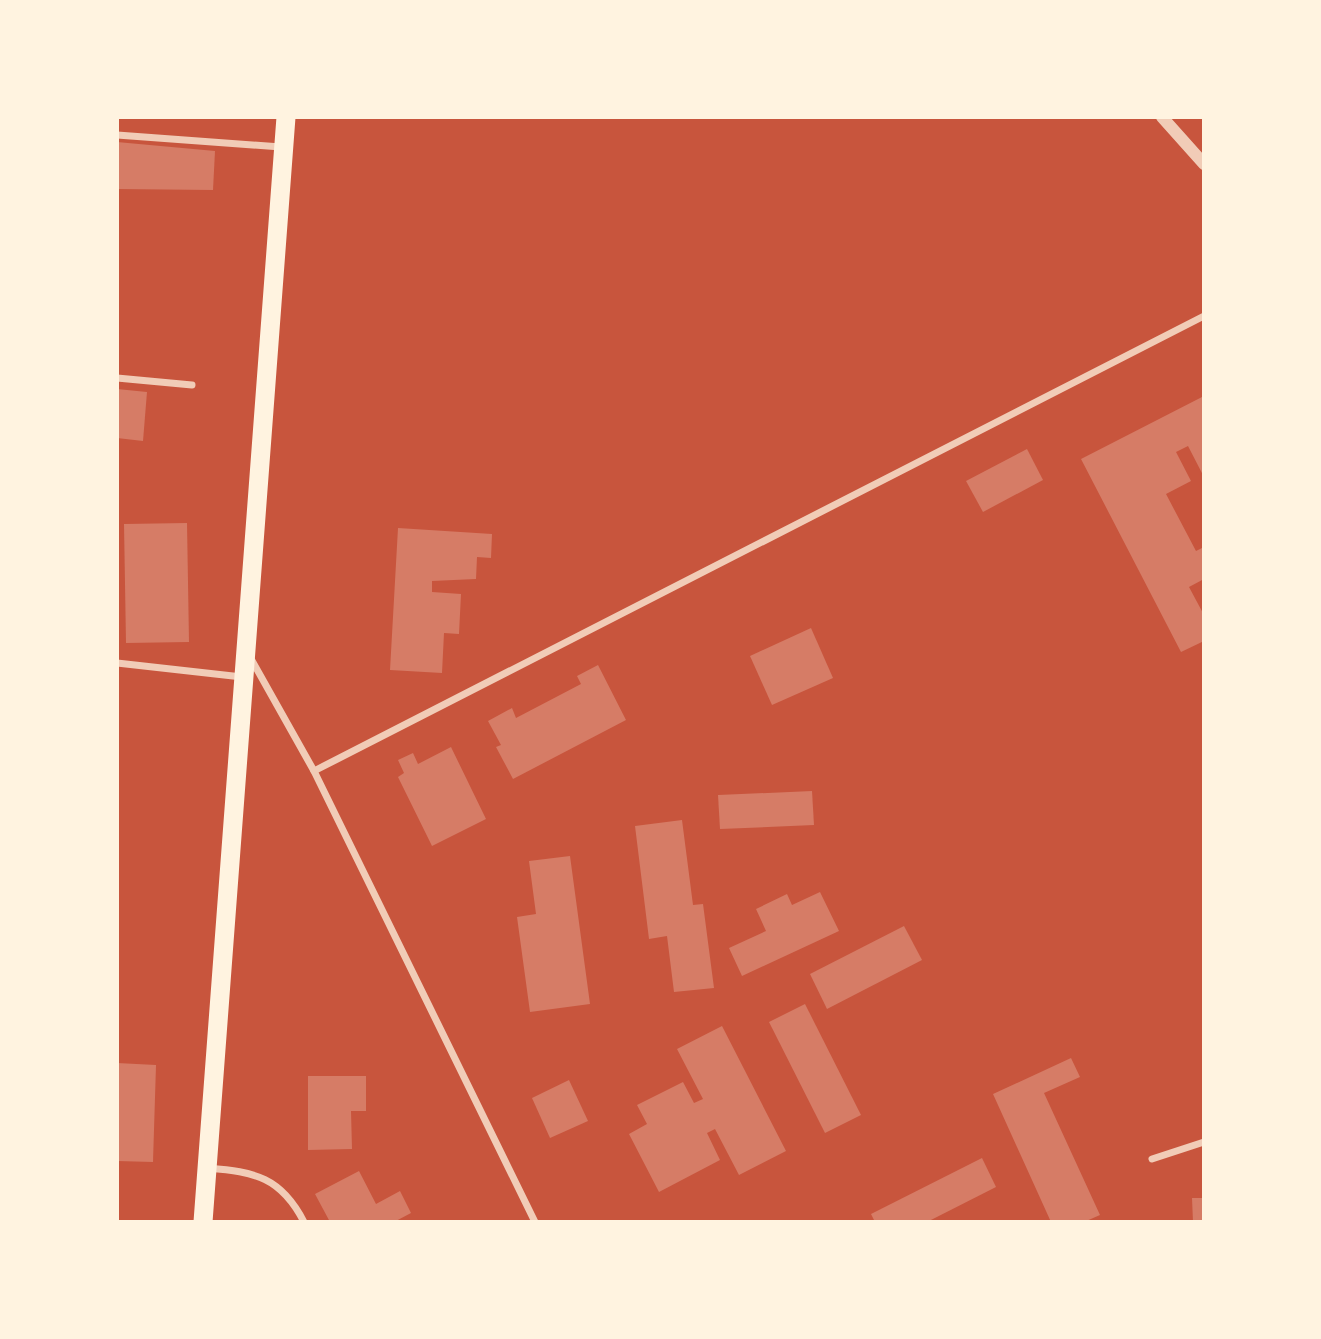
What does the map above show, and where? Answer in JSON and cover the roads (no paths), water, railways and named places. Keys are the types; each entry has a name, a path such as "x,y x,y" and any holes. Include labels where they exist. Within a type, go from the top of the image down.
{"highway":[{"path":"203,1222 286,117"}],"street":[{"path":"1162,117 1204,164"},
{"path":"117,135 285,148"},
{"path":"314,771 1204,316"},
{"path":"117,378 192,385"},
{"path":"245,647 314,771 535,1222"},
{"path":"117,663 243,677"},
{"path":"1152,1159 1204,1142"},
{"path":"208,1168 243,1171 269,1180 294,1202 304,1222"}]}
